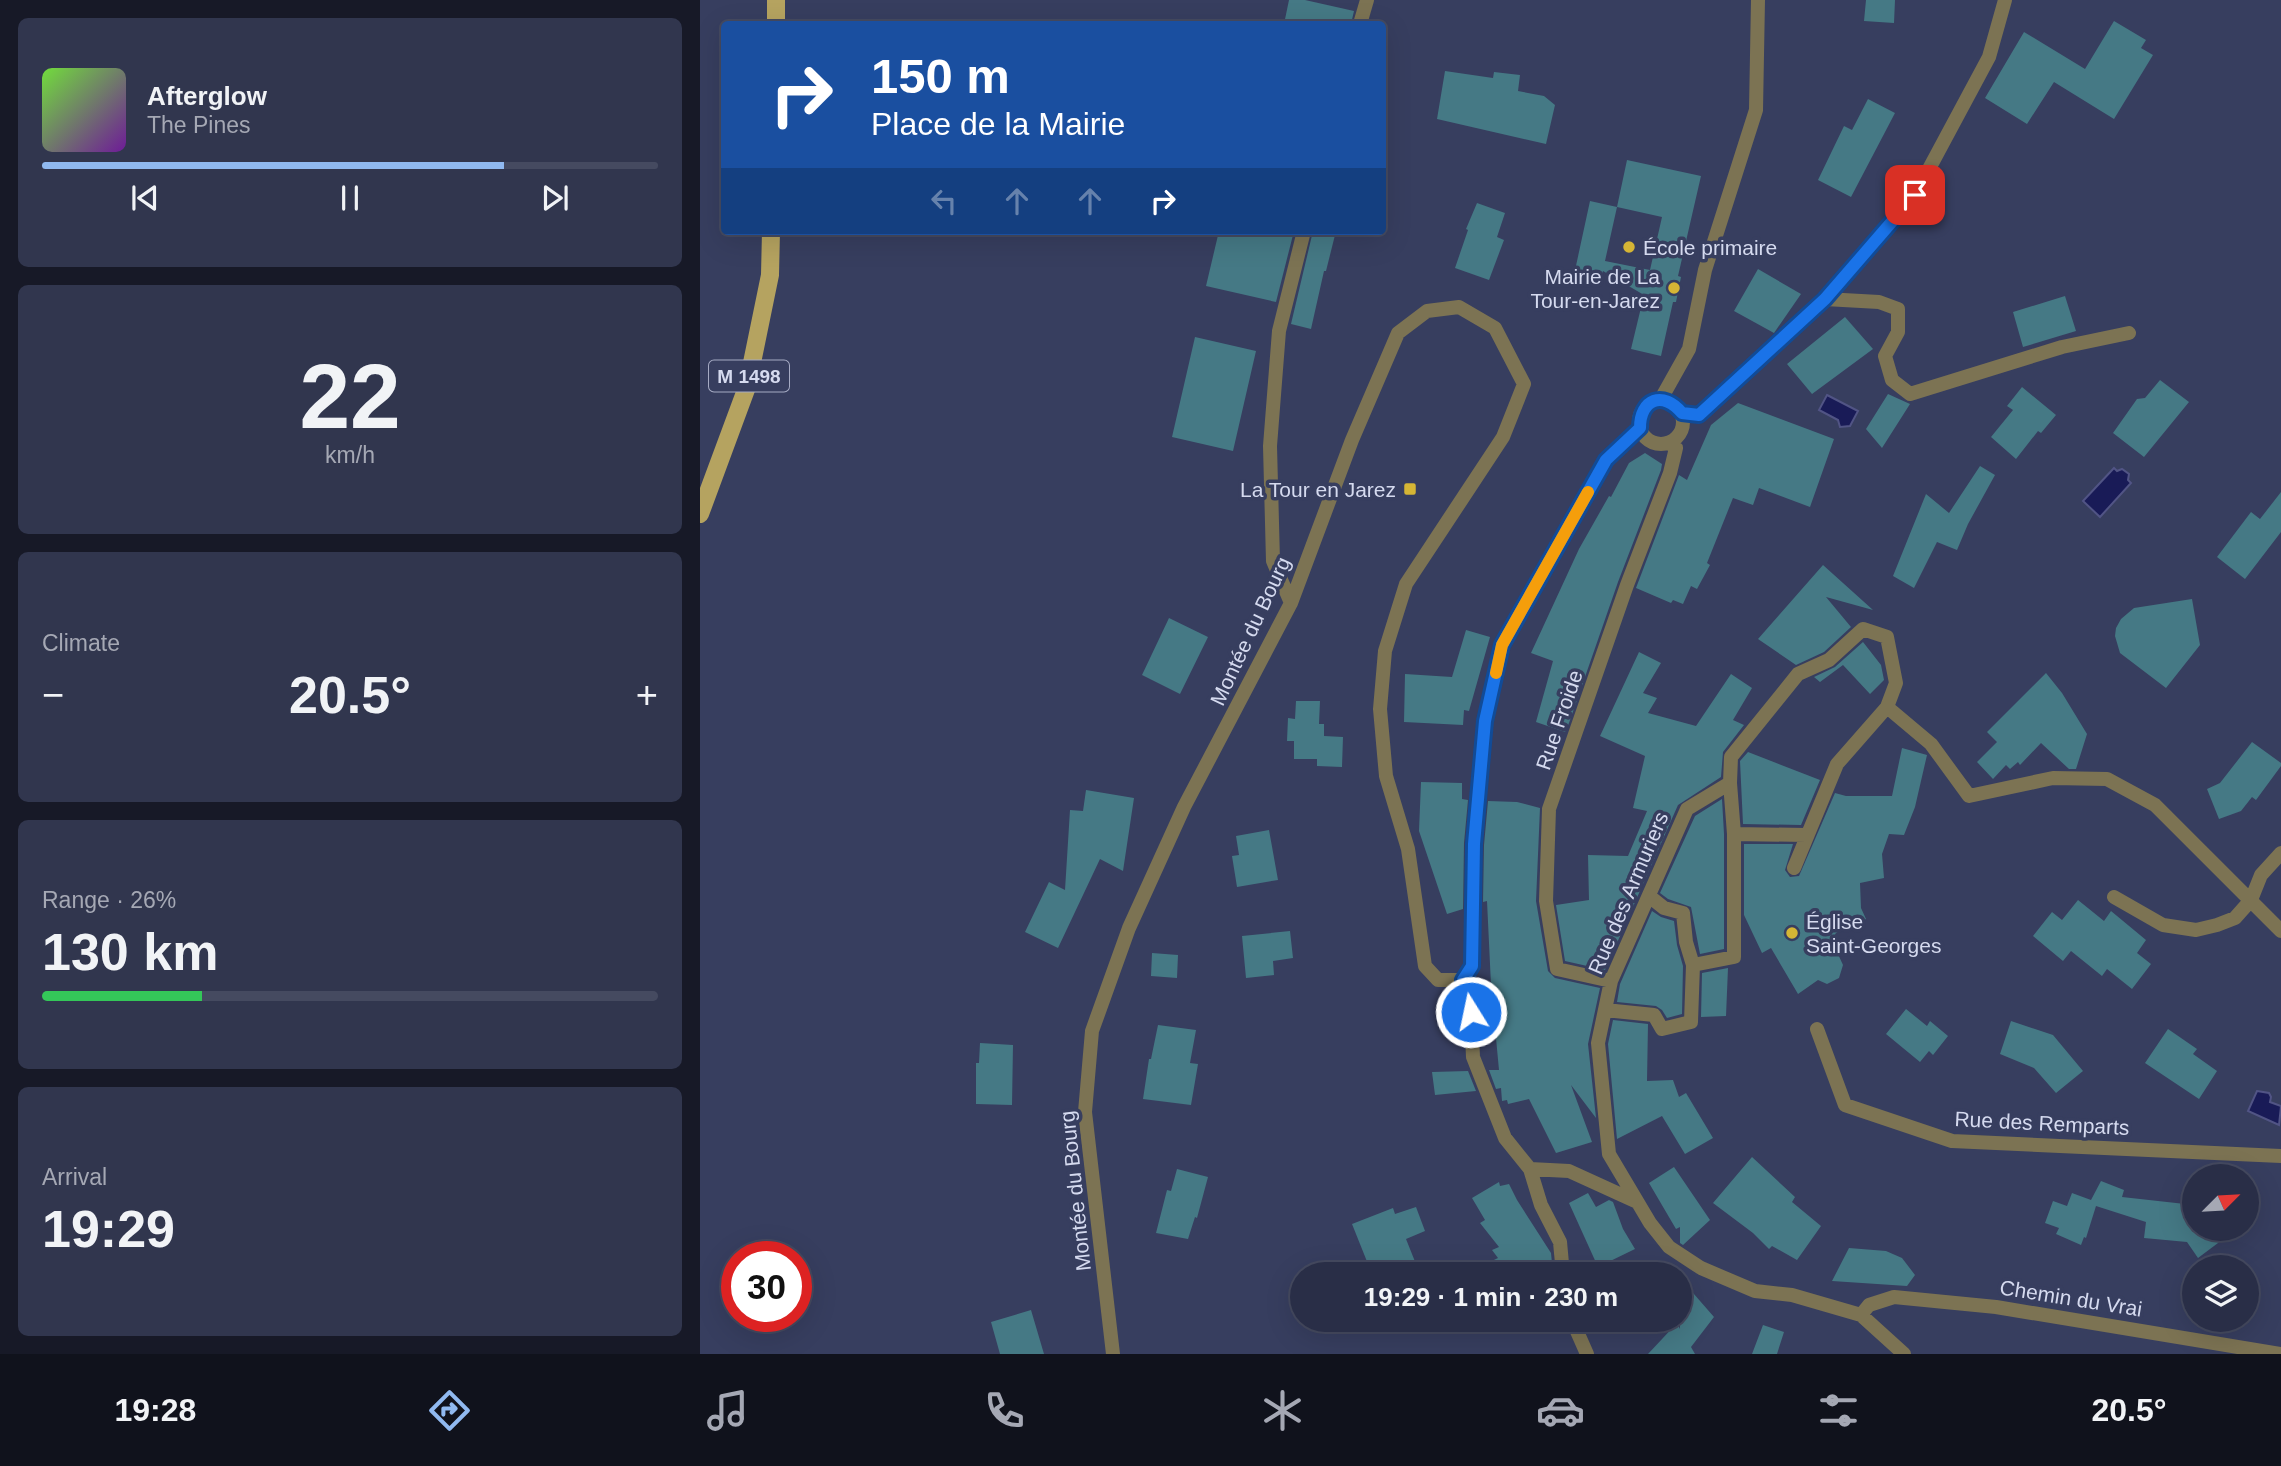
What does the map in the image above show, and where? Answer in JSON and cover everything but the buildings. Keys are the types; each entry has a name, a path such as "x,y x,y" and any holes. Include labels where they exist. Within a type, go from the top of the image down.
{"main road":[{"path":"776,0 776,21"},
{"name":"M 1498","path":"700,514 747,387 770,275 771,235"}],"street":[{"path":"1361,21 1367,0"},
{"path":"1661,399 1689,349 1705,270 1756,110 1758,0"},
{"path":"1682,413 1699,415 1825,299 1915,195 1989,57 2005,0"},
{"path":"1291,603 1273,562 1270,446 1279,331 1303,235"},
{"path":"1825,299 1879,302 1898,309 1898,332 1885,356 1892,380 1910,394 2062,347 2129,334"},
{"name":"Montée du Bourg","path":"1113,1354 1086,1112 1092,1031 1129,928 1184,807 1291,603 1352,440 1398,333 1427,311 1459,307 1495,328 1524,384 1503,437 1406,584 1385,651 1380,709 1386,776 1408,849 1426,966 1438,980 1463,980"},
{"path":"1661,399 1673,403 1682,413 1684,425 1678,436 1669,443 1651,442 1640,428 1640,415 1648,404 1661,399"},
{"path":"1562,1262 1560,1242 1541,1205 1530,1169 1505,1138 1473,1057 1471,1012 1463,980 1472,966 1474,844 1485,721 1502,645 1606,460 1640,428"},
{"name":"Rue Froide","path":"1611,981 1557,969 1546,901 1549,808 1627,585 1670,473 1676,448 1669,443"},
{"path":"1693,965 1734,957 1731,757 1798,674 1829,660 1863,629 1887,637 1896,682 1887,707 1837,764 1794,868"},
{"path":"1887,707 1931,744 1969,796 2053,778 2107,779 2155,805 2281,932"},
{"name":"Rue des Armuriers","path":"1730,783 1687,809 1611,981 1598,1043 1609,1154 1637,1202 1669,1247 1701,1268 1755,1291 1792,1295 1861,1315"},
{"path":"1734,834 1806,835"},
{"path":"2114,897 2163,925 2196,930 2235,918 2251,900 2261,875 2281,853"},
{"path":"1605,1010 1654,1015 1662,1029 1691,1022 1693,965 1686,942 1683,913 1664,908 1649,896"},
{"name":"Rue des Remparts","path":"1817,1029 1845,1105 1952,1141 2281,1156"},
{"path":"1530,1169 1569,1171 1637,1202"},
{"name":"Chemin du Vrai","path":"1861,1315 1869,1305 1894,1297 1996,1307 2280,1354"},
{"path":"1861,1315 1904,1354"},
{"path":"1577,1332 1587,1354"}],"shaded area":[{"path":"1827,395 1858,411 1850,426 1840,427 1838,420 1819,410"},
{"path":"2114,468 2129,474 2128,480 2131,483 2100,517 2083,501"},
{"path":"2257,1091 2269,1093 2270,1102 2281,1106 2279,1125 2248,1111"}],"slow traffic":[{"path":"1496,673 1502,645 1588,492"}],"place":[{"name":"École primaire","path":"1629,247"},
{"name":"Mairie de La Tour-en-Jarez","path":"1674,288"},
{"name":"La Tour en Jarez","path":"1410,489"},
{"name":"Église Saint-Georges","path":"1792,933"}],"route":[{"path":"1471,1012 1463,980 1472,966 1476,819 1485,721 1502,645 1606,460 1640,428 1640,415 1648,404 1661,399 1673,403 1682,413 1699,415 1825,299 1915,195"}]}
